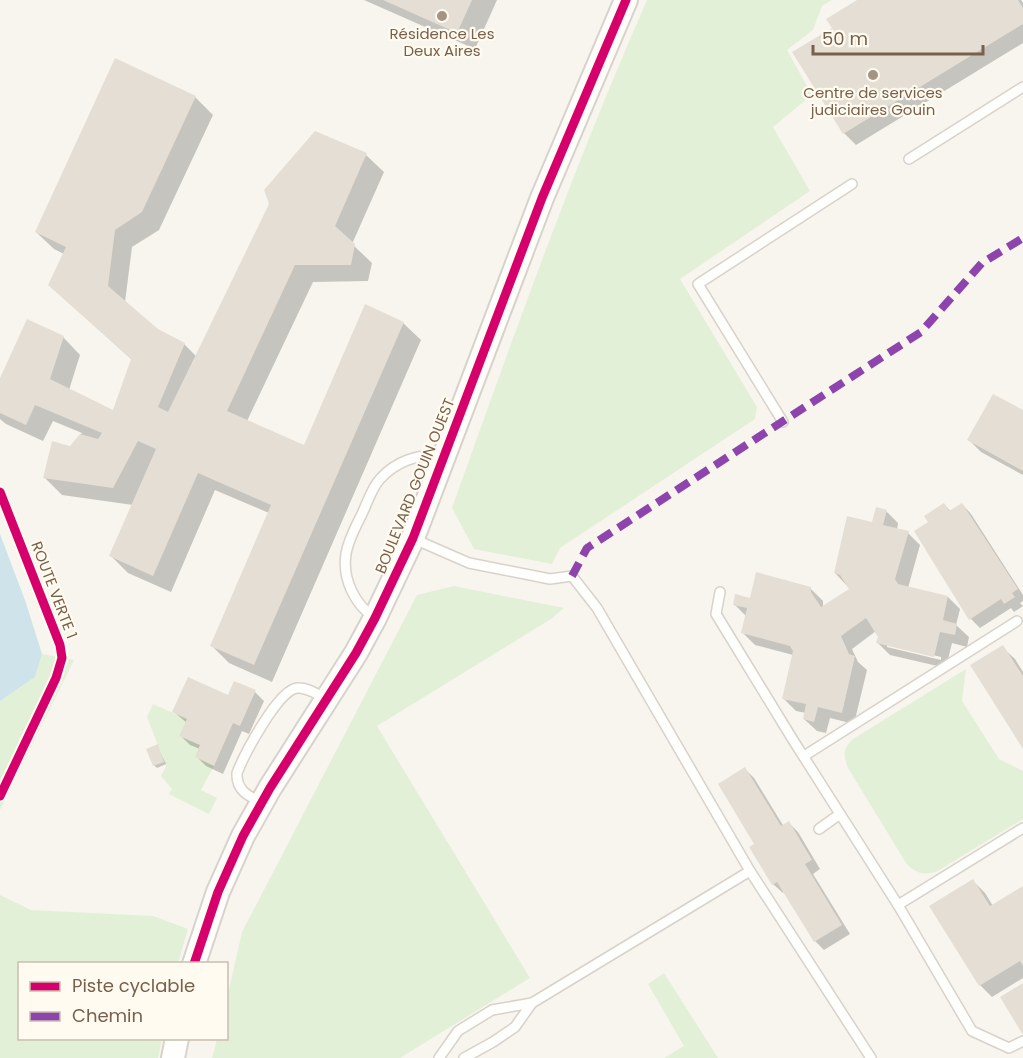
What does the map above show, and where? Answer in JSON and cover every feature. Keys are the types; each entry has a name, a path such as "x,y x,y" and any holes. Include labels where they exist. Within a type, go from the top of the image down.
{"street":[{"name":"BOULEVARD GOUIN OUEST","path":"194,962 218,892 261,802 327,699 375,618 413,538 542,198 626,0"},
{"path":"173,1058 177,1040"}],"lane":[{"path":"909,159 1023,87"},
{"path":"783,422 698,285 852,184"},
{"path":"375,618 360,606 349,584 345,563 352,536 380,479 396,467 418,456 445,457"},
{"path":"413,538 469,563 550,579 572,576 597,608 750,871 871,1058"},
{"path":"720,592 716,614 898,905 972,1030 1009,1048 1023,1041"},
{"path":"804,756 1017,621"},
{"path":"261,802 243,791 238,783 237,773 273,707 284,694 296,688 308,689 327,699"},
{"path":"819,829 840,814"},
{"path":"898,905 1023,828"},
{"path":"439,1058 458,1031 492,1010 532,1003 750,871"},
{"path":"464,1058 515,1027 532,1003"}],"green space":[{"path":"647,0 832,0 822,6 813,30 787,50 812,95 773,127 810,191 680,279 757,407 755,419 560,548 552,564 474,549 452,508 569,189"},
{"path":"454,586 564,608 551,619 377,726 530,978 400,1058 212,1058 217,1040 228,1040 228,994 242,932 417,595"},
{"path":"42,654 74,660 0,810 0,701 35,677"},
{"path":"966,669 962,701 999,759 1023,771 1023,819 936,872 919,872 906,863 848,768 845,752 853,739"},
{"path":"153,704 187,719 180,736 200,745 214,766 201,790 217,798 209,814 169,794 172,789 161,776 166,766 147,717"},
{"path":"0,895 31,910 153,916 188,929 178,962 18,962 18,1040 162,1040 158,1058 0,1058"},
{"path":"664,973 718,1058 664,1058 684,1046 648,984"}],"water":[{"path":"0,534 42,654 35,677 0,701"}],"building":[{"name":"Résidence Les Deux Aires","path":"383,0 472,0 457,33"},
{"name":"Centre de services judiciaires Gouin","path":"857,0 1018,0 1023,8 1023,24 843,134 792,52 832,28 826,19"},
{"path":"115,58 196,96 142,212 115,230 108,286 158,329 185,343 158,407 168,412 269,204 264,190 315,131 367,153 335,226 355,244 351,265 295,265 227,411 304,445 365,304 404,322 254,665 210,646 271,505 198,473 153,576 109,556 156,449 138,441 113,488 43,478 52,441 70,446 80,434 98,439 102,433 35,405 26,425 0,413 0,378 27,319 64,336 50,379 113,410 131,359 48,285 66,247 35,232"},
{"path":"993,394 1023,410 1023,471 967,440"},
{"path":"944,503 949,511 962,503 1018,589 1012,593 1015,597 1004,604 1001,599 969,620 914,531 928,522 924,516"},
{"path":"876,507 887,510 883,525 909,531 895,579 898,584 948,596 943,620 957,624 955,635 940,632 934,657 876,643 878,637 866,618 841,636 849,654 855,656 842,713 818,707 814,722 803,719 806,704 782,699 793,651 790,646 741,633 747,608 733,605 735,594 750,598 756,572 811,587 811,592 821,607 849,589 840,575 834,573 847,516 872,522"},
{"path":"1003,645 1023,676 1023,749 970,665"},
{"path":"188,677 228,695 234,681 256,690 240,726 233,723 214,766 195,757 200,745 179,736 187,719 172,712"},
{"path":"158,744 164,762 153,766 146,749"},
{"path":"745,767 781,826 789,821 812,860 805,864 842,925 814,942 777,882 772,885 749,847 754,844 718,784"},
{"path":"973,879 990,906 1023,886 1023,966 1020,961 979,986 929,906"},
{"path":"1023,983 1023,1035 1000,997"}],"marked path":[{"path":"572,576 587,548 921,332 982,263 1023,238"}],"cycle path":[{"path":"195,962 218,892 243,836 270,788 356,653 413,538 542,198 626,0"},
{"name":"ROUTE VERTE 1","path":"0,492 60,645 62,658 56,678 0,796"}],"place":[{"name":"Résidence Les Deux Aires","path":"442,16"},
{"name":"Centre de services judiciaires Gouin","path":"873,75"}]}
